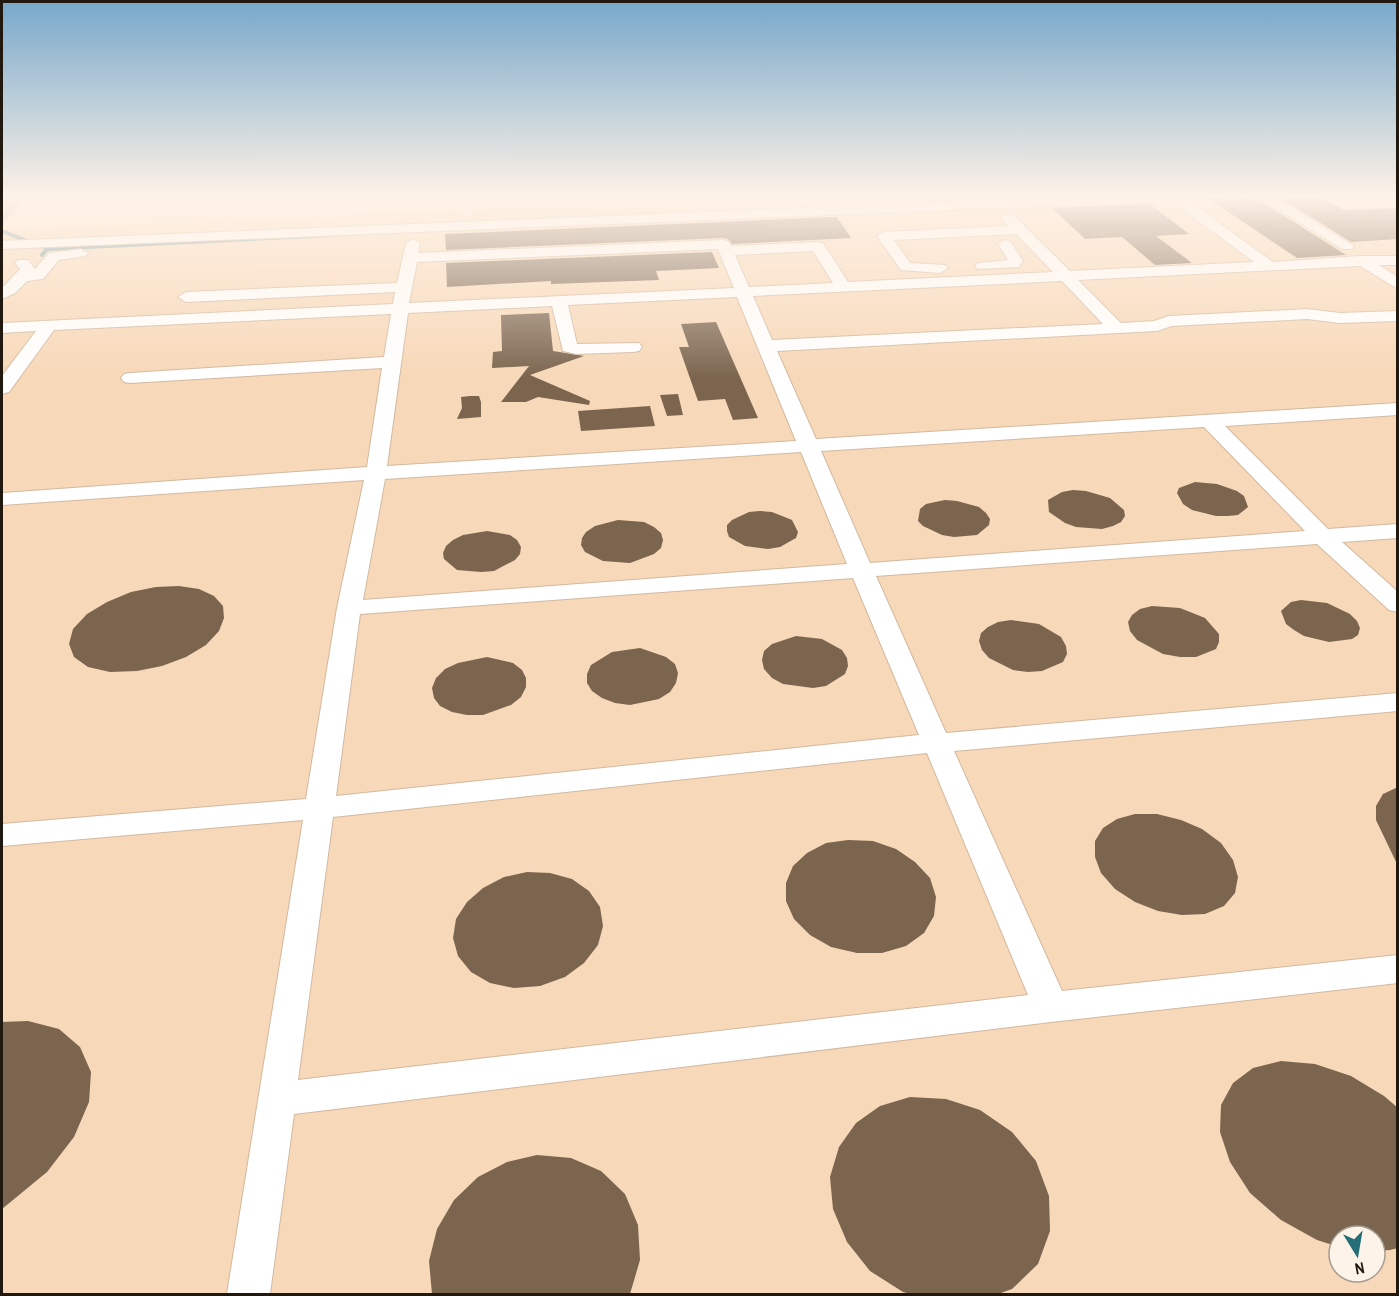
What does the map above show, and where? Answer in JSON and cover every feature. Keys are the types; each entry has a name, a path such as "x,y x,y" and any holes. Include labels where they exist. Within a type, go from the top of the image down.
{"lane":[{"path":"2,294 24,277 28,269 23,263 26,257"},
{"path":"24,277 38,276 53,257"},
{"path":"248,1294 349,608 376,473 402,298 411,258 426,257"},
{"path":"728,257 861,570 1051,1006"},
{"path":"825,257 843,287"},
{"path":"899,257 906,267 911,269 1014,264 1016,261 1014,257"},
{"path":"1046,257 1117,328"},
{"path":"1257,257 1269,266"},
{"path":"1356,257 1398,284"},
{"path":"186,297 559,300 1398,260"},
{"path":"2,328 402,298"},
{"path":"559,300 569,347 576,349 633,347"},
{"path":"766,346 1157,326 1169,321 1307,314 1340,318 1398,316"},
{"path":"2,388 49,326"},
{"path":"130,378 392,362"},
{"path":"2,499 376,473 1398,409"},
{"path":"1209,421 1322,536 1397,604"},
{"path":"349,608 1398,531"},
{"path":"2,835 321,808 936,743 1398,702"},
{"path":"277,1099 1051,1006 1398,969"}],"shaded area":[{"path":"2,257 1397,257 1397,1294 2,1294"}],"building":[{"path":"579,257 714,257 719,268 656,271 659,280 551,284 551,281 447,287 446,263"},
{"path":"1146,257 1185,257 1192,263 1155,265"},
{"path":"549,313 553,351 584,356 530,375 590,401 589,405 538,397 526,402 501,402 529,366 492,368 493,352 502,351 501,315"},
{"path":"716,322 758,418 733,420 725,399 698,401 679,347 689,347 681,324"},
{"path":"678,394 683,415 667,416 660,395"},
{"path":"479,396 481,417 457,419 462,408 461,397"},
{"path":"650,406 655,426 581,431 578,411"},
{"path":"1195,482 1217,484 1237,491 1244,496 1248,507 1238,515 1228,516 1216,516 1192,510 1183,504 1177,493 1179,488"},
{"path":"1073,490 1110,498 1124,510 1125,516 1121,522 1102,529 1076,527 1065,523 1049,512 1048,500 1062,492"},
{"path":"945,500 979,507 990,519 989,525 977,535 954,537 942,535 918,521 920,509 926,504"},
{"path":"749,512 772,512 792,520 798,532 796,538 780,547 768,549 745,546 729,537 727,525 732,520"},
{"path":"618,520 644,522 654,527 661,533 663,540 661,548 654,554 630,563 603,561 585,552 581,545 586,532 595,526"},
{"path":"487,531 510,535 517,540 521,547 520,554 515,560 494,571 481,572 457,570 444,559 443,553 446,546 453,540 463,535"},
{"path":"179,586 199,589 214,596 223,606 224,618 219,631 206,645 186,657 162,666 137,671 110,672 88,667 74,657 69,644 73,629 87,614 131,592 156,587"},
{"path":"1301,600 1327,603 1350,614 1360,628 1358,635 1352,639 1329,642 1304,636 1294,630 1286,624 1281,611 1291,602"},
{"path":"1152,606 1180,608 1205,618 1219,634 1216,649 1196,657 1180,657 1163,654 1137,640 1130,631 1128,622 1132,615 1140,609"},
{"path":"1011,620 1039,624 1061,637 1067,654 1063,662 1042,671 1028,672 1013,670 989,658 982,650 979,641 981,633 998,622"},
{"path":"796,636 822,639 842,650 847,658 848,666 845,674 826,686 813,688 783,684 772,678 764,669 762,660 764,651 772,644"},
{"path":"640,648 666,657 675,664 678,673 676,683 670,692 659,699 630,705 615,703 592,691 587,683 587,674 591,665 612,652"},
{"path":"487,657 513,663 522,670 526,678 526,687 521,697 511,705 483,715 452,712 440,706 434,698 432,688 436,678 445,669 458,663"},
{"path":"1398,787 1398,866 1376,820 1376,806 1383,794"},
{"path":"1135,814 1157,814 1181,820 1202,829 1221,843 1233,860 1238,877 1235,893 1224,906 1205,914 1182,915 1158,911 1135,902 1115,889 1101,873 1095,857 1095,841 1103,828 1117,819"},
{"path":"848,840 873,841 896,849 915,862 930,878 936,897 934,916 924,933 906,946 882,953 857,953 831,947 810,935 794,919 786,901 786,883 793,866 807,853 826,843"},
{"path":"527,872 550,873 572,879 589,891 600,907 603,926 598,945 584,963 565,977 540,986 514,988 490,983 471,972 458,956 453,938 456,919 467,902 483,888 504,877"},
{"path":"28,1021 59,1029 80,1047 91,1072 89,1102 74,1137 47,1172 2,1209 2,1022"},
{"path":"1281,1061 1315,1064 1351,1076 1384,1096 1398,1108 1398,1248 1387,1250 1387,1224 1327,1224 1327,1243 1317,1240 1281,1220 1250,1193 1230,1162 1220,1132 1221,1105 1233,1083 1253,1068"},
{"path":"910,1097 946,1099 980,1110 1012,1132 1036,1161 1049,1196 1050,1231 1038,1264 1012,1289 998,1294 911,1294 903,1292 870,1271 847,1242 833,1209 830,1177 839,1147 856,1123 880,1106"},
{"path":"537,1155 571,1158 601,1171 625,1194 638,1225 640,1260 630,1294 432,1294 429,1261 437,1229 454,1200 478,1177 507,1162"}]}
